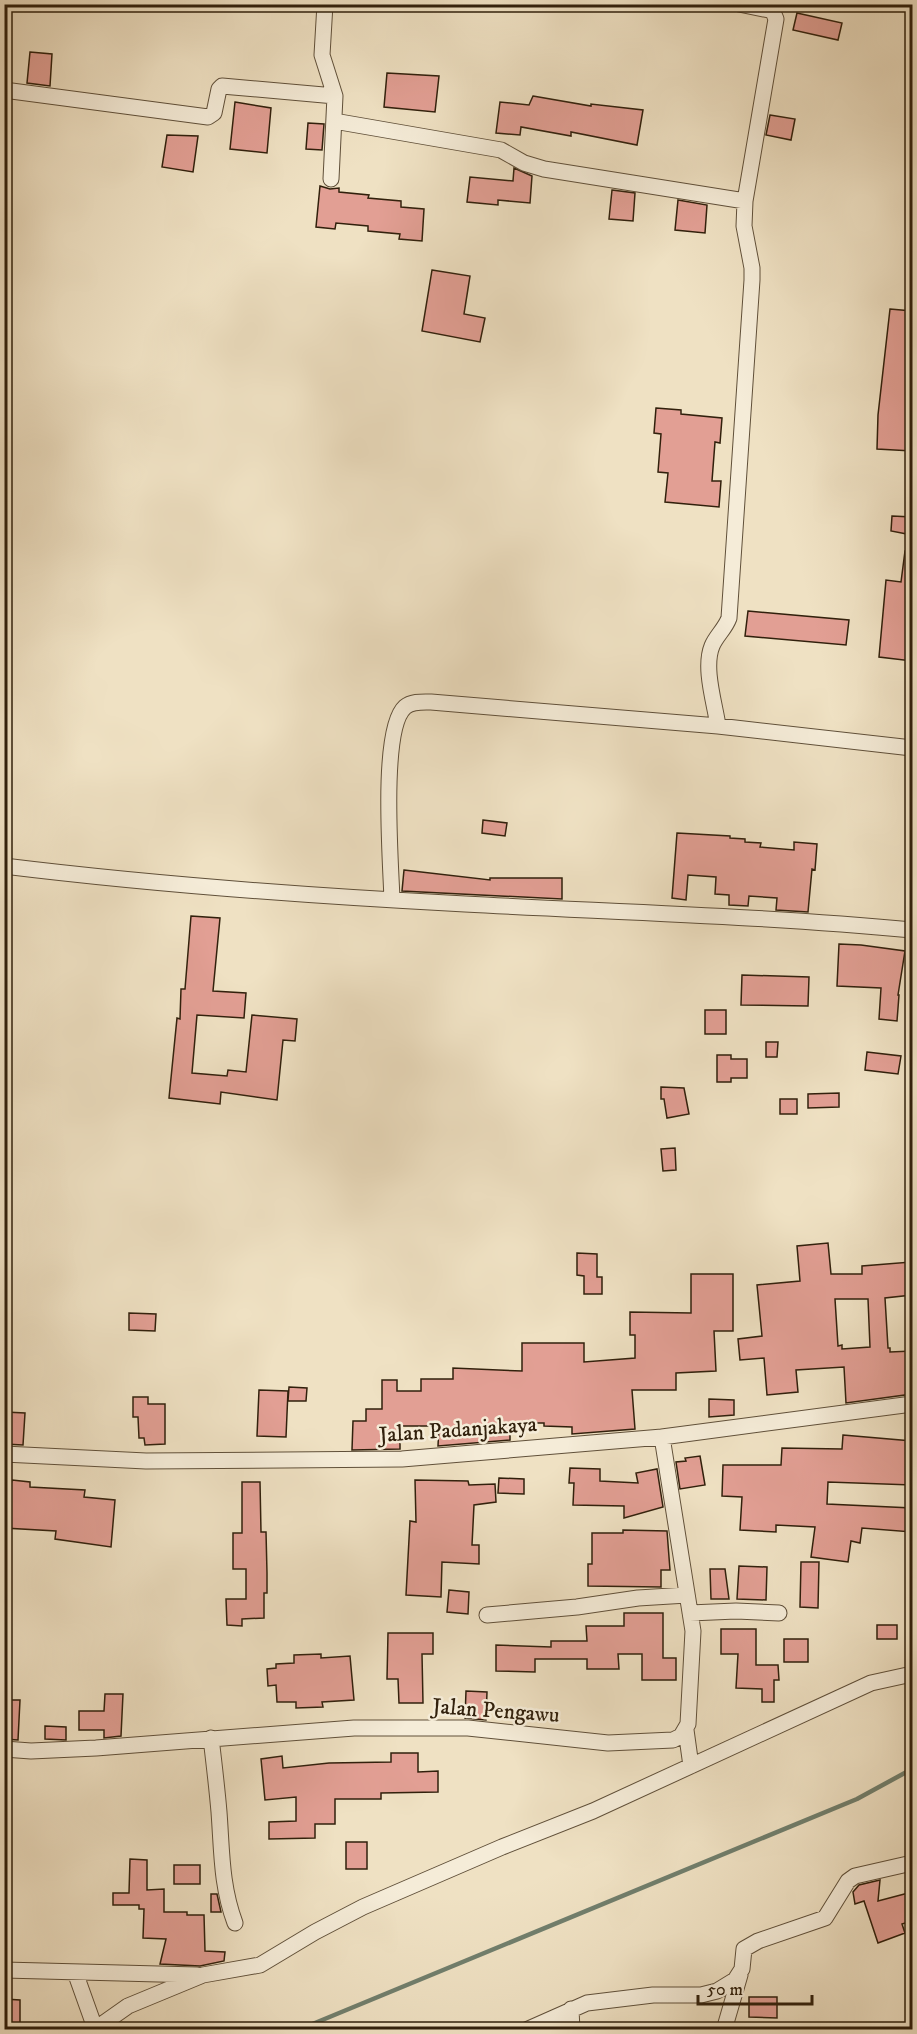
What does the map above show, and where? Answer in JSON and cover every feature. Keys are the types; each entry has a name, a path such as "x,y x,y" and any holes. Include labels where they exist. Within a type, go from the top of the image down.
{"street":[{"path":"325,4 322,56 334,96 331,179"},
{"path":"718,726 709,662 713,644 729,618 752,280 744,226 745,201 776,19 773,12 769,10 739,4"},
{"path":"4,90 208,117 214,113 219,89 222,86 334,96"},
{"path":"334,121 501,150 524,163 544,169 745,201"},
{"path":"392,900 389,792 391,755 396,722 405,707 411,703 431,702 718,726 912,748"},
{"path":"4,866 134,881 392,900 823,922 912,930"},
{"name":"Jalan Padanjakaya","path":"4,1454 146,1461 402,1459 662,1437 912,1404"},
{"path":"662,1437 690,1613 693,1647 686,1730 692,1766"},
{"path":"487,1615 577,1607 638,1598 687,1595"},
{"path":"690,1613 779,1612"},
{"path":"4,1970 203,1975 260,1965 363,1907 502,1847 593,1811 871,1683 912,1674"},
{"name":"Jalan Pengawu","path":"4,1749 31,1751 96,1748 354,1728 468,1728 608,1743 673,1740 686,1730"},
{"path":"211,1738 226,1899 235,1923"},
{"path":"724,2030 742,1969 744,1949 758,1941 825,1918 848,1881 873,1871 912,1863"},
{"path":"526,2030 587,2003 653,1995 701,1995 727,1986 735,1980 742,1969"},
{"path":"75,1972 94,2029 128,2006 203,1975"},
{"path":"571,2009 572,2030"}],"building":[{"path":"797,13 842,23 838,40 793,30"},
{"path":"30,52 52,54 50,86 27,83"},
{"path":"387,73 439,76 435,112 384,107"},
{"path":"533,96 591,106 591,104 643,110 637,145 571,132 571,136 521,127 520,135 496,133 500,102 529,105"},
{"path":"235,102 271,108 267,153 230,149"},
{"path":"770,115 795,119 791,140 766,135"},
{"path":"308,123 324,124 322,150 306,149"},
{"path":"167,135 198,136 193,172 162,167"},
{"path":"514,168 532,176 530,203 498,200 498,205 467,202 470,177 513,181"},
{"path":"320,186 330,189 339,188 339,192 369,195 368,198 401,201 401,207 424,209 422,241 399,239 400,234 368,231 368,226 336,223 335,229 316,227"},
{"path":"612,190 635,193 633,221 609,219"},
{"path":"678,200 707,205 705,233 675,230"},
{"path":"432,270 470,276 464,314 485,318 480,342 422,331"},
{"path":"890,309 912,311 912,451 877,449 878,415"},
{"path":"656,408 681,410 681,414 722,418 720,443 715,442 712,481 721,481 719,507 665,502 668,473 658,472 661,434 654,433"},
{"path":"892,516 912,517 912,535 891,531"},
{"path":"905,551 912,552 912,661 879,657 886,580 901,582"},
{"path":"748,611 849,620 846,645 745,636"},
{"path":"483,820 507,823 505,836 482,833"},
{"path":"677,833 730,836 730,838 745,839 745,842 761,843 760,847 794,850 794,842 817,844 808,912 776,910 777,898 749,896 748,906 729,905 729,895 715,894 716,877 688,875 686,900 672,898"},
{"path":"404,870 490,880 490,878 562,878 562,899 402,891"},
{"path":"191,916 220,918 213,991 246,993 244,1018 197,1015 192,1073 227,1076 228,1070 246,1072 252,1015 297,1019 295,1041 283,1040 277,1100 221,1092 220,1104 169,1098 177,1018 180,1019 181,989 185,989"},
{"path":"839,944 905,951 898,995 897,1021 879,1019 881,988 837,986"},
{"path":"742,975 809,977 808,1006 741,1005"},
{"path":"705,1010 726,1010 726,1034 705,1034"},
{"path":"766,1042 778,1042 777,1057 766,1057"},
{"path":"867,1052 901,1056 898,1074 865,1070"},
{"path":"717,1055 731,1055 731,1059 747,1059 747,1078 731,1078 731,1082 717,1082"},
{"path":"661,1087 684,1088 689,1114 667,1118 664,1099 661,1099"},
{"path":"839,1093 839,1107 808,1108 808,1094"},
{"path":"780,1099 797,1099 797,1114 780,1114"},
{"path":"675,1148 676,1170 663,1171 661,1149"},
{"path":"828,1243 831,1274 862,1274 862,1266 911,1262 912,1295 885,1298 890,1352 912,1351 912,1394 846,1403 844,1367 796,1370 798,1392 767,1395 764,1358 740,1360 738,1339 762,1336 757,1285 800,1281 797,1246","holes":["835,1299 868,1299 870,1347 842,1349 842,1345 838,1346"]},
{"path":"577,1253 597,1254 597,1277 602,1277 602,1294 584,1294 584,1276 577,1275"},
{"path":"691,1274 733,1274 733,1331 714,1331 716,1371 676,1373 676,1390 632,1390 635,1429 572,1434 572,1427 544,1426 544,1423 510,1423 510,1440 438,1446 439,1426 400,1426 400,1449 352,1450 353,1421 366,1421 366,1409 382,1409 382,1380 397,1380 397,1391 421,1391 421,1379 453,1379 453,1368 522,1371 522,1343 584,1343 584,1362 635,1358 635,1335 630,1335 630,1312 691,1313"},
{"path":"129,1313 156,1314 155,1331 129,1330"},
{"path":"289,1387 307,1388 306,1401 288,1401"},
{"path":"259,1390 288,1391 286,1437 257,1436"},
{"path":"133,1397 148,1397 148,1404 165,1404 165,1444 145,1445 144,1438 139,1438 138,1417 133,1417"},
{"path":"709,1399 734,1400 734,1415 709,1417"},
{"path":"5,1412 25,1413 23,1445 4,1444"},
{"path":"843,1435 912,1441 912,1485 828,1482 827,1504 912,1508 912,1532 862,1528 860,1543 851,1541 848,1562 811,1557 815,1527 776,1525 776,1532 740,1530 742,1497 722,1496 723,1465 781,1465 782,1448 842,1449"},
{"path":"700,1456 705,1485 680,1489 676,1462"},
{"path":"570,1468 600,1469 600,1481 638,1483 636,1473 657,1469 663,1507 624,1518 624,1506 573,1505 574,1483 569,1483"},
{"path":"499,1478 524,1479 524,1494 498,1493"},
{"path":"12,1480 30,1482 30,1487 85,1490 84,1497 115,1500 111,1547 55,1539 56,1531 4,1528 4,1484 11,1484"},
{"path":"415,1480 468,1481 469,1485 495,1484 496,1502 474,1505 472,1545 479,1545 479,1564 442,1562 441,1597 406,1595 410,1521 416,1522"},
{"path":"242,1482 260,1482 261,1532 266,1532 267,1593 264,1593 264,1618 242,1619 242,1626 227,1625 226,1599 246,1599 246,1569 233,1569 233,1533 242,1533"},
{"path":"623,1530 667,1531 670,1570 661,1570 661,1587 588,1586 588,1564 592,1564 592,1533 623,1533"},
{"path":"801,1562 819,1562 818,1608 800,1607"},
{"path":"739,1566 767,1567 766,1600 737,1599"},
{"path":"710,1569 725,1569 729,1599 711,1599"},
{"path":"449,1590 469,1592 468,1614 447,1612"},
{"path":"624,1613 663,1613 663,1658 676,1658 676,1680 642,1680 642,1654 618,1654 619,1669 587,1669 587,1659 535,1659 535,1672 496,1671 496,1645 551,1647 551,1641 587,1641 586,1626 624,1626"},
{"path":"877,1625 897,1625 897,1639 877,1639"},
{"path":"721,1629 756,1629 756,1665 778,1665 779,1680 774,1680 774,1702 762,1702 762,1689 736,1688 738,1654 721,1654"},
{"path":"388,1633 433,1633 433,1654 422,1654 423,1703 399,1703 398,1679 387,1679"},
{"path":"784,1639 808,1639 808,1662 784,1662"},
{"path":"321,1654 321,1658 350,1656 354,1700 322,1702 323,1707 296,1708 296,1702 277,1702 276,1685 268,1686 267,1669 276,1668 276,1664 294,1663 294,1655"},
{"path":"466,1691 487,1692 486,1720 465,1718"},
{"path":"105,1694 123,1694 121,1736 104,1738 104,1730 79,1730 79,1711 104,1711"},
{"path":"4,1700 20,1700 18,1740 4,1739"},
{"path":"45,1726 66,1727 66,1740 45,1739"},
{"path":"391,1753 418,1753 418,1772 438,1771 438,1792 381,1793 381,1799 335,1799 335,1824 315,1824 315,1838 269,1839 269,1822 296,1821 296,1797 265,1800 261,1759 282,1756 283,1768 329,1763 391,1762"},
{"path":"346,1842 367,1842 367,1869 346,1869"},
{"path":"130,1859 147,1860 147,1890 164,1889 164,1912 204,1915 205,1951 225,1952 224,1961 200,1966 160,1964 166,1939 143,1938 144,1909 139,1909 139,1905 113,1905 113,1893 129,1893"},
{"path":"174,1865 200,1865 200,1884 174,1884"},
{"path":"880,1880 878,1901 912,1892 912,1921 902,1924 905,1933 878,1943 864,1901 855,1904 853,1892 859,1885"},
{"path":"211,1894 217,1894 221,1912 211,1912"},
{"path":"749,1997 777,1997 777,2018 749,2017"},
{"path":"4,1999 20,2000 20,2030 4,2030"}],"waterway":[{"path":"298,2030 857,1799 912,1769"}]}
